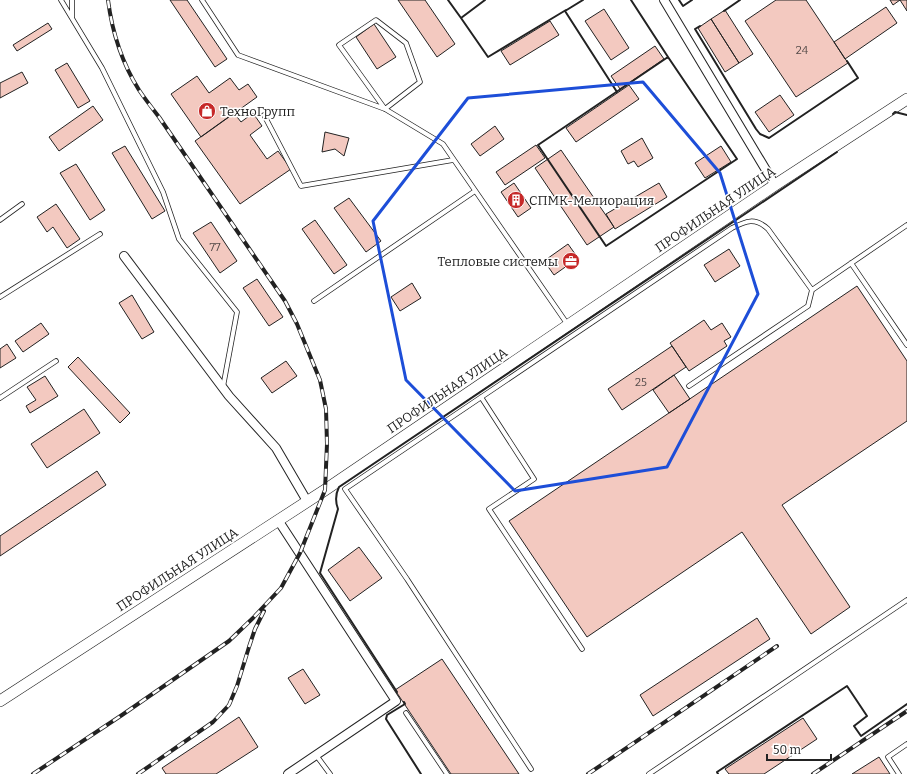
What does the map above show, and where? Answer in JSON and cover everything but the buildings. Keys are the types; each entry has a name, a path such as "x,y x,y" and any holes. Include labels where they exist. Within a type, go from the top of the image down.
{"street":[{"path":"664,0 775,185"},
{"name":"ПРОФИЛЬНАЯ УЛИЦА","path":"0,701 307,501 775,185 907,99"},
{"path":"124,256 229,396 276,448 307,501"},
{"path":"278,520 396,701 288,774"}],"lane":[{"path":"61,0 102,68 163,192 178,239 237,312 223,388"},
{"path":"72,0 72,19"},
{"path":"202,0 238,55 385,110 443,144 568,325"},
{"path":"376,20 406,43 420,82 385,110 339,45 376,20"},
{"path":"264,115 301,186 453,160"},
{"path":"314,301 475,191"},
{"path":"0,220 22,204"},
{"path":"531,769 407,579 345,489 732,228 744,222 754,221 762,223 768,229 812,290"},
{"path":"690,386 808,306 812,290 907,225"},
{"path":"0,297 100,234"},
{"path":"851,263 907,345"},
{"path":"0,398 56,361"},
{"path":"481,397 534,479 489,509 582,649"},
{"path":"649,774 907,600"},
{"path":"406,713 447,774"},
{"path":"899,774 888,757 907,744"},
{"path":"316,755 330,774"}],"highlighted area":[{"path":"643,82 720,173 758,294 667,467 515,491 406,380 373,221 468,98"}],"railway":[{"path":"33,774 229,641 253,618 281,588 300,553 325,490 327,444 326,409 320,380 297,324 285,301 133,80 115,35 108,0"},
{"path":"138,774 213,722 229,705 237,686 255,629 264,611"},
{"path":"588,774 777,646"},
{"path":"813,774 907,711"}],"wall":[{"path":"448,0 461,18 485,0"},
{"path":"583,0 565,11 617,92"},
{"path":"631,0 668,57 667,58"},
{"path":"679,0 683,6 692,0"},
{"path":"724,11 740,0"},
{"path":"461,18 488,57 566,10"},
{"path":"700,26 695,29 756,129 760,134 769,138 858,78 847,61"},
{"path":"668,57 737,159 606,246 538,145 668,57"},
{"path":"893,114 895,112 907,115"},
{"path":"397,692 320,573 338,509 336,498 339,487 837,152"},
{"path":"718,774 717,772 847,686 867,716 854,726 861,736 907,704"},
{"path":"404,702 405,704 387,715 386,719 421,774"}],"place":[{"name":"ТехноГрупп","path":"207,111"},
{"name":"СПМК-Мелиорация","path":"516,200"},
{"name":"Тепловые системы","path":"571,261"}]}
